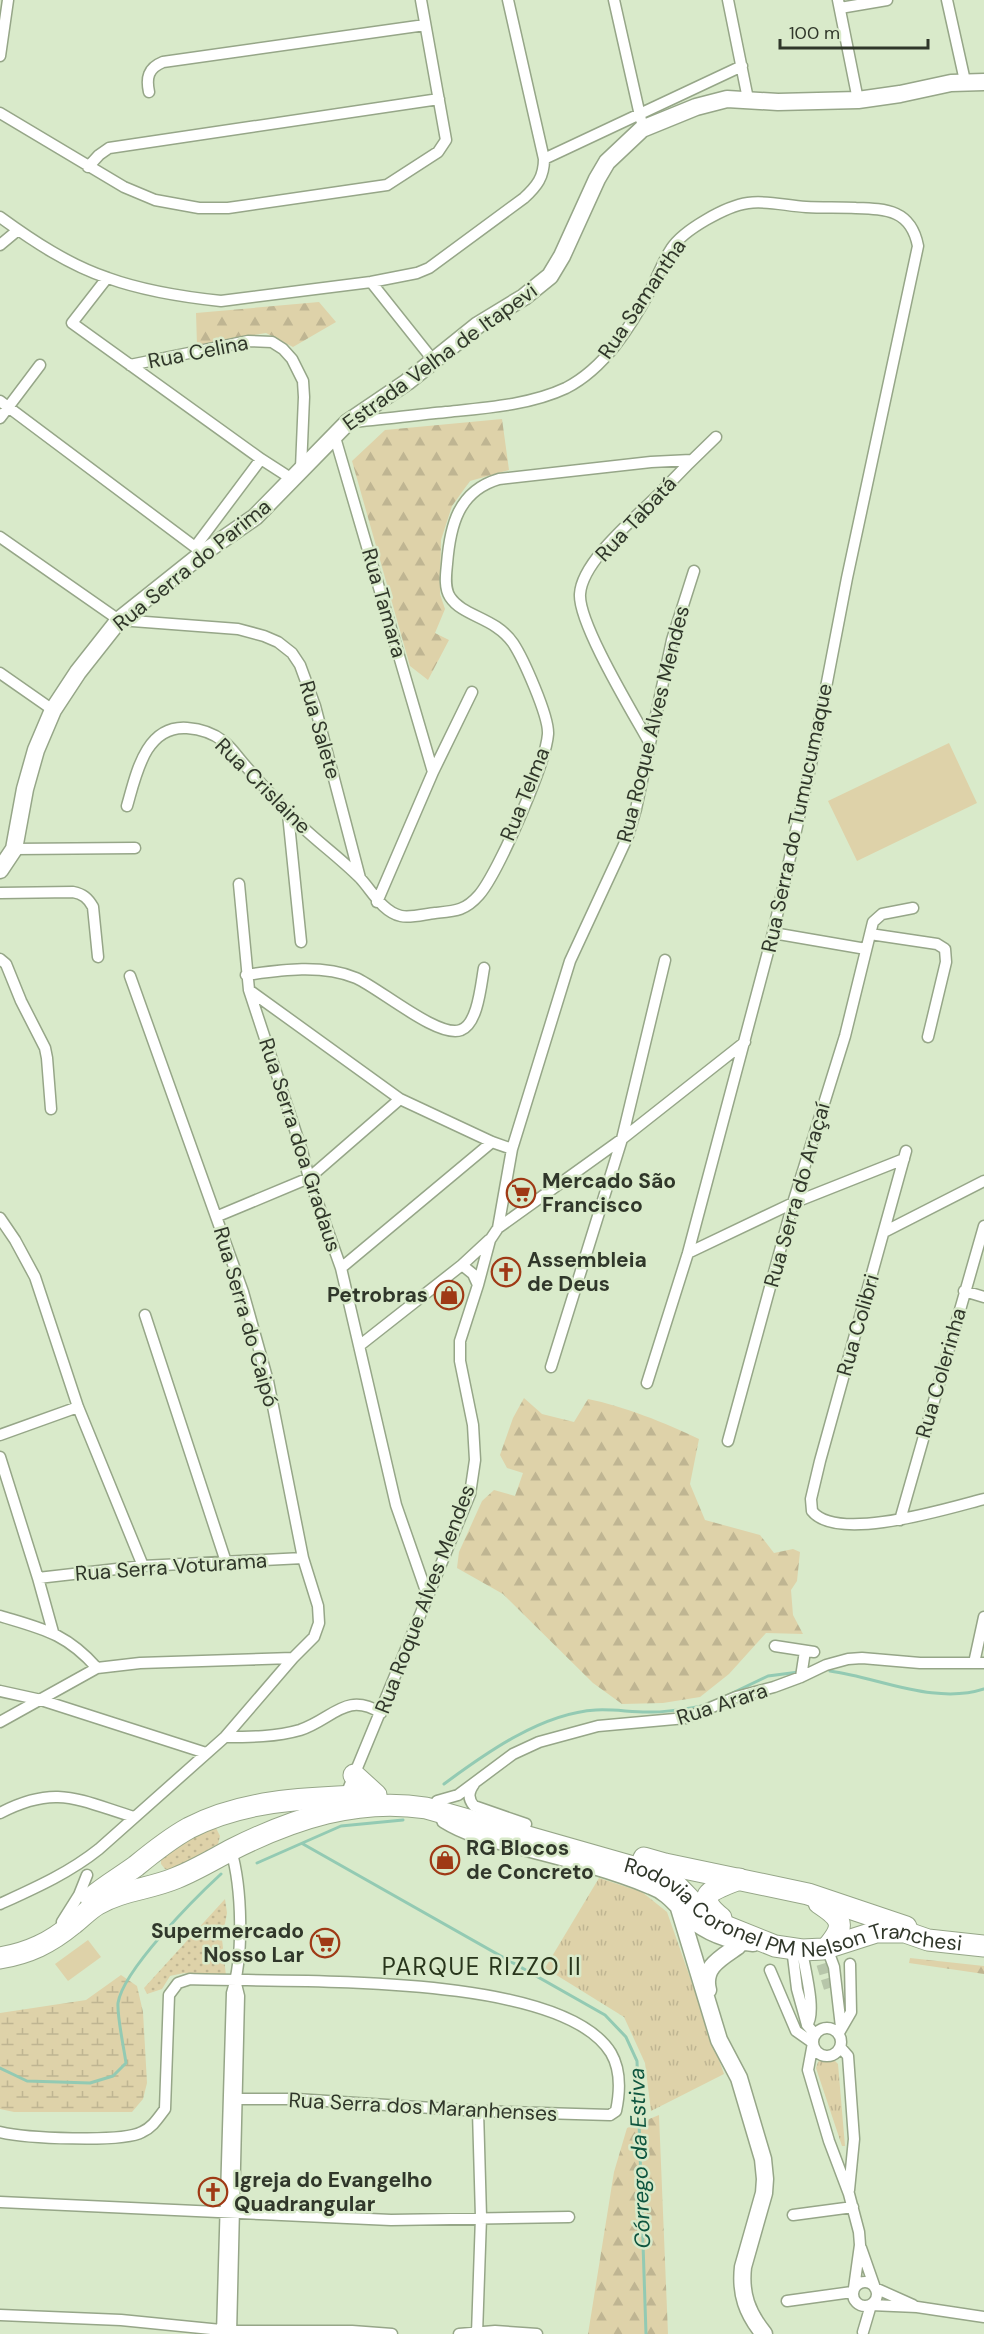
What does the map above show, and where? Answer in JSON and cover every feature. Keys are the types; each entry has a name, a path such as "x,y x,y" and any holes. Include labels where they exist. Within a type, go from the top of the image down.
{"highway":[{"path":"354,1773 375,1795"},
{"name":"Rodovia Coronel PM Nelson Tranchesi","path":"0,1948 22,1942 62,1922 95,1881 135,1867 159,1846 212,1818 261,1805 323,1797 400,1794 651,1872 678,1887 705,1915 741,1940 784,1947 827,1948 876,1932 905,1932 928,1940 980,1945"},
{"path":"307,1817 340,1802 345,1797"},
{"name":"Rodovia Coronel PM Nelson Tranchesi","path":"0,1958 19,1955 53,1940 97,1904 125,1892 175,1879 231,1850 307,1817 375,1805 432,1805 526,1824 665,1864 805,1894 902,1926 980,1945"},
{"path":"212,1818 221,1823 229,1834 231,1850"},
{"path":"159,1846 157,1868 164,1876 175,1879"},
{"path":"739,1879 712,1892 706,1904 741,1940"},
{"path":"805,1894 839,1918 839,1930 827,1948"}],"street":[{"path":"0,56 2,23 8,0"},
{"path":"0,113 124,187 170,204 199,208 228,208 387,185 443,147 446,135 421,0"},
{"path":"0,217 73,263 107,278 177,296 221,301 371,282 417,273 441,261 491,224 536,187 544,171 544,159 508,0"},
{"path":"614,0 641,121"},
{"path":"728,0 748,99"},
{"path":"858,100 839,4 887,0"},
{"path":"947,0 965,81"},
{"path":"149,92 147,76 152,68 163,62 425,25"},
{"path":"641,121 742,66"},
{"path":"544,159 613,128 711,102 748,99 778,102 858,100 965,81 984,82"},
{"path":"88,167 109,148 439,99"},
{"name":"Estrada Velha de Itapevi","path":"334,434 407,382 478,325 524,297 550,276 597,179 607,162 641,121"},
{"name":"Rua Samantha","path":"348,422 508,404 565,388 592,370 618,341 679,239 721,212 736,206 749,202 804,207 888,210 905,220 912,228 918,246"},
{"path":"0,245 18,230"},
{"name":"Rua Serra do Tumucumaque","path":"647,1383 688,1253 746,1042 773,933 813,755 847,578 918,246"},
{"path":"107,278 72,322 261,459 296,474"},
{"path":"371,282 434,360"},
{"name":"Rua Celina","path":"130,365 248,341 272,342 283,349 292,359 303,381 304,397 296,474"},
{"path":"0,418 4,404 40,365"},
{"path":"4,404 199,550 261,459"},
{"name":"Rua Serra do Parima","path":"0,870 14,849 36,750 53,710 78,672 119,621 199,550 255,517 334,434"},
{"name":"Rua Tamara","path":"334,434 433,772"},
{"name":"Rua Tabatá","path":"649,742 592,633 582,609 580,594 583,581 591,566 610,542 716,437"},
{"name":"Rua Telma","path":"360,878 378,902 401,916 453,912 469,906 485,888 545,754 548,731 544,712 513,643 496,625 460,608 447,591 450,532 453,520 469,496 485,483 499,479 651,462 691,460"},
{"path":"0,537 119,621"},
{"name":"Rua Roque Alves Mendes","path":"345,1797 470,1494 476,1460 473,1425 459,1352 460,1341 490,1240 498,1228 512,1149 570,961 628,836 636,809 672,640 694,571"},
{"name":"Rua Salete","path":"119,621 238,630 264,636 278,642 292,653 306,679 315,705 360,878"},
{"path":"0,673 53,710"},
{"path":"378,902 433,772 472,692"},
{"name":"Rua Crislaine","path":"127,806 136,773 154,739 180,727 203,731 224,742 288,814 360,878"},
{"path":"288,814 301,942"},
{"path":"14,849 135,848"},
{"name":"Rua Serra doa Gradaus","path":"239,884 249,990 303,1151 309,1178 341,1268 396,1505 427,1594"},
{"path":"0,893 73,892 82,895 93,907 98,957"},
{"path":"913,908 877,916 870,934 937,944 945,949 946,962 928,1037"},
{"path":"773,933 866,949"},
{"name":"Rua Serra do Araçaí","path":"728,1441 793,1203 844,1036 870,934"},
{"path":"0,959 6,964 21,1001 45,1048 51,1109"},
{"path":"551,1367 622,1139 665,960"},
{"path":"246,975 271,971 319,970 343,973 359,979 419,1017 451,1032 461,1030 472,1020 484,968"},
{"name":"Rua Serra do Caipó","path":"0,1904 82,1863 225,1737 293,1658 314,1638 319,1623 318,1606 303,1558 267,1381 243,1292 218,1216 130,976"},
{"path":"249,990 400,1099 512,1149"},
{"path":"498,1228 622,1139 746,1042"},
{"path":"218,1216 309,1178 400,1099"},
{"path":"341,1268 492,1142"},
{"name":"Rua Colibri","path":"793,1203 905,1155 811,1499 814,1515 826,1520 848,1524 876,1524 900,1520"},
{"path":"884,1232 984,1181"},
{"path":"688,1253 793,1203"},
{"path":"0,1218 35,1277 78,1407 143,1566"},
{"name":"Rua Colerinha","path":"900,1520 984,1226"},
{"path":"359,1346 462,1265 490,1240"},
{"path":"462,1265 473,1274 478,1285"},
{"path":"964,1291 984,1297"},
{"path":"145,1315 226,1562"},
{"path":"0,1435 78,1407"},
{"path":"0,1457 53,1632"},
{"path":"900,1520 984,1499"},
{"name":"Rua Serra Voturama","path":"38,1578 143,1566 303,1558"},
{"path":"0,1616 53,1632 82,1652 97,1668"},
{"path":"979,1663 984,1617"},
{"path":"776,1646 809,1652 801,1677"},
{"path":"0,1722 97,1668 140,1663 293,1658"},
{"name":"Rua Arara","path":"432,1805 458,1795 513,1754 539,1742 598,1726 686,1718 736,1697 801,1677 826,1665 848,1659 920,1663 979,1663"},
{"path":"0,1691 41,1700 206,1753"},
{"path":"225,1737 255,1737 301,1729 347,1706 359,1704 368,1705 381,1713"},
{"path":"323,1797 341,1787 354,1773"},
{"name":"Rodovia Coronel PM Nelson Tranchesi","path":"474,1784 469,1799 474,1806 526,1824"},
{"path":"0,1813 22,1802 58,1796 134,1817"},
{"path":"432,1805 452,1825 479,1836 598,1868 653,1886 678,1905 699,1931 709,1938 741,1940"},
{"path":"231,1850 239,1882 235,1981 231,1993 231,2212"},
{"path":"82,1863 95,1881"},
{"path":"678,1905 719,2040 739,2078 765,2170 764,2193 743,2267 742,2280 744,2301 749,2315 764,2334"},
{"path":"691,1919 726,1938 784,1947 817,2052 825,2056 834,2055 841,2048"},
{"path":"719,2040 706,1976 714,1963 741,1940"},
{"path":"827,1948 834,1967 842,2026 840,2031"},
{"path":"840,2031 851,2012 850,1964"},
{"path":"770,1970 796,2031 814,2039"},
{"path":"0,2132 24,2136 70,2138 123,2137 141,2133 155,2123 165,2109 169,1995 183,1980 235,1981"},
{"path":"227,2332 238,2099 239,1996 235,1981"},
{"name":"Rua Serra dos Maranhenses","path":"235,1981 404,1985 485,1995 538,2006 573,2020 596,2036 610,2051 617,2065 619,2079 616,2110 609,2115 478,2112 297,2099 238,2099"},
{"path":"829,1989 836,2024 840,2031"},
{"path":"849,2194 854,2139 848,2056 841,2048 839,2034 832,2028 822,2028 814,2039 808,2070 829,2141 853,2207 860,2245 877,2295 865,2305 863,2333"},
{"path":"477,2333 481,2217 478,2112"},
{"path":"0,2202 391,2220 569,2217"},
{"path":"793,2215 853,2207"},
{"path":"860,2245 853,2290 854,2300 865,2305 917,2307 984,2317"},
{"path":"787,2301 853,2290 864,2282 917,2307"},
{"path":"0,2315 121,2320 227,2332 352,2331 392,2334"},
{"path":"459,2334 537,2334"}],"green space":[{"path":"319,302 336,322 293,347 266,333 197,345 196,313"},
{"path":"502,419 509,470 470,481 452,506 441,540 440,594 445,609 435,633 449,640 428,680 410,666 352,461 385,430"},
{"path":"949,743 977,803 857,861 828,801"},
{"path":"524,1398 542,1414 574,1422 588,1399 601,1402 644,1416 699,1439 690,1484 705,1520 760,1535 774,1553 793,1549 800,1552 797,1581 791,1590 793,1615 803,1634 766,1633 729,1674 700,1697 663,1703 622,1704 593,1683 503,1594 457,1568 459,1552 482,1501 494,1490 515,1496 523,1473 507,1468 500,1455 513,1418"},
{"path":"209,1826 216,1828 220,1836 218,1844 172,1871 165,1869 161,1864 161,1857"},
{"path":"599,1878 642,1892 667,1912 724,2074 651,2111 645,2063 624,2017 545,1968"},
{"path":"225,1899 227,1913 222,1939 226,1976 184,1973 170,1976 162,1989 147,1994 144,1988"},
{"path":"88,1940 101,1957 68,1981 55,1964"},
{"path":"910,1958 984,1966 984,1974 909,1963"},
{"path":"121,1975 137,1986 143,2012 147,2083 143,2099 132,2112 14,2112 0,2109 0,2013 86,2000"},
{"path":"823,2058 834,2060 838,2064 845,2146 842,2146 816,2068 818,2062"},
{"path":"659,2115 668,2334 588,2334 614,2172 627,2128"}],"waterway":[{"path":"830,1671 927,1692 946,1694 984,1689"},
{"path":"722,1698 768,1676 799,1672"},
{"path":"444,1784 516,1736 555,1718 596,1710 661,1712 702,1706"},
{"path":"257,1863 341,1826 403,1820"},
{"name":"Córrego da Estiva","path":"303,1844 605,2015 626,2037 637,2061 646,2334"},
{"path":"0,2068 27,2081 90,2083 113,2076 126,2063 118,2009 123,1989 133,1972 162,1935 221,1874"}],"tunnel":[{"path":"817,1950 829,1989"}],"place":[{"name":"Mercado São Francisco","path":"521,1193"},
{"name":"Assembleia de Deus","path":"506,1272"},
{"name":"Petrobras","path":"449,1295"},
{"name":"RG Blocos de Concreto","path":"445,1860"},
{"name":"Supermercado Nosso Lar","path":"325,1943"},
{"name":"Igreja do Evangelho Quadrangular","path":"213,2192"}],"district":[{"name":"PARQUE RIZZO II","path":"482,1967"}]}
